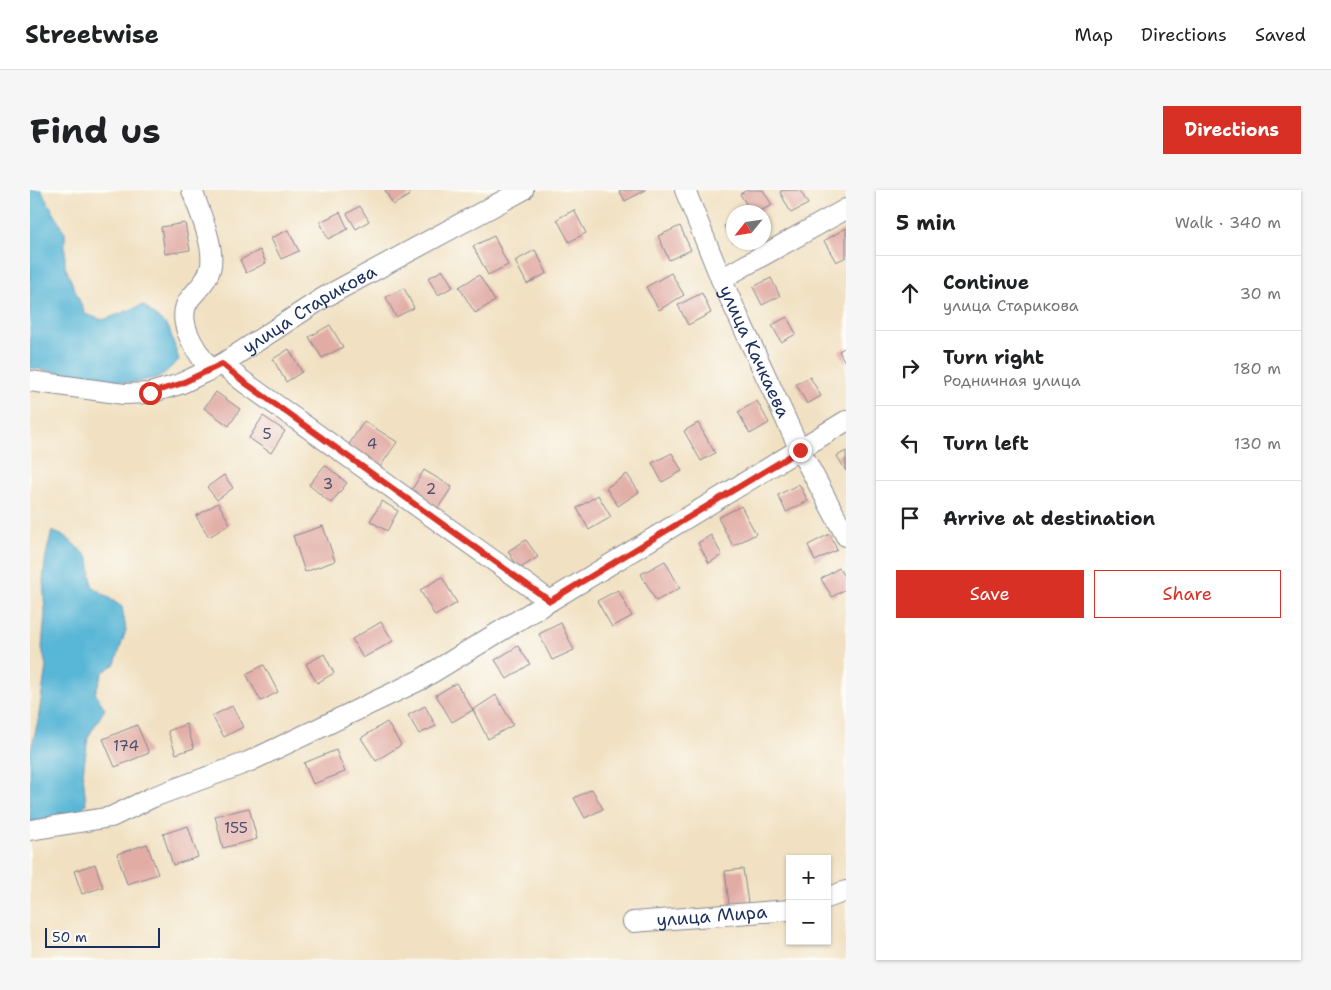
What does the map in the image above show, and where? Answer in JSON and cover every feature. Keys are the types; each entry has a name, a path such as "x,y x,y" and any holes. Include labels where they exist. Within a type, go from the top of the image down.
{"street":[{"path":"192,190 207,236 211,263 209,274 188,302 184,314 187,332 195,350 216,367 244,382 550,601"},
{"name":"улица Старикова","path":"30,381 124,394 150,393 180,384 216,367 323,298 522,190"},
{"name":"улица Качкаева","path":"685,190 721,278 800,450 846,536"},
{"path":"721,278 846,209"},
{"path":"30,830 111,817 153,797 248,762 420,680 846,422"},
{"path":"831,897 846,891"},
{"name":"улица Мира","path":"633,922 786,910"}],"water":[{"path":"30,190 41,190 65,233 65,266 85,314 103,320 143,305 169,328 179,360 160,377 131,383 30,368"},
{"path":"52,531 66,537 89,558 92,586 122,607 126,630 115,664 103,672 95,693 105,709 88,737 83,773 86,804 76,815 30,822 30,753 38,721 46,666 42,648 45,613 43,580 46,555"}],"building":[{"path":"385,190 407,190 410,195 393,205"},
{"path":"619,190 646,190 625,201"},
{"path":"747,190 763,190 772,205 747,205 740,194"},
{"path":"783,190 800,190 808,204 791,213 780,192"},
{"path":"360,206 369,221 356,229 347,214"},
{"path":"574,210 586,233 569,242 557,219"},
{"path":"340,212 348,229 328,239 320,222"},
{"path":"185,223 190,250 165,254 161,227"},
{"path":"680,226 691,250 669,260 658,236"},
{"path":"846,228 846,257 836,262 824,241"},
{"path":"288,230 299,251 281,259 271,238"},
{"path":"494,236 508,265 488,275 473,246"},
{"path":"260,250 266,263 246,273 240,260"},
{"path":"535,250 547,273 527,284 515,261"},
{"path":"443,270 453,287 438,295 428,278"},
{"path":"671,273 684,295 659,310 646,287"},
{"path":"479,275 495,301 475,313 459,287"},
{"path":"771,278 780,296 762,305 753,287"},
{"path":"404,288 414,308 396,317 386,297"},
{"path":"702,293 711,313 688,325 678,305"},
{"path":"787,317 796,334 781,342 772,325"},
{"path":"330,325 343,347 322,358 309,337"},
{"path":"846,347 846,364 839,351"},
{"path":"289,349 302,372 286,382 273,359"},
{"path":"810,377 821,396 807,404 796,384"},
{"path":"216,392 240,409 229,426 204,408"},
{"path":"757,401 769,423 750,434 738,412"},
{"path":"263,416 285,431 271,453 249,438"},
{"path":"364,421 397,442 380,467 348,446"},
{"path":"698,423 715,453 701,461 684,431"},
{"path":"846,451 846,471 837,456"},
{"path":"672,453 682,471 662,482 652,463"},
{"path":"325,465 347,483 331,503 309,485"},
{"path":"424,470 452,487 438,508 411,491"},
{"path":"627,474 639,492 618,506 606,488"},
{"path":"224,475 233,488 217,500 207,487"},
{"path":"799,484 808,501 786,512 778,495"},
{"path":"598,495 611,517 589,530 577,508"},
{"path":"382,501 398,511 387,531 370,521"},
{"path":"218,503 230,524 209,537 196,516"},
{"path":"741,506 756,534 733,546 718,518"},
{"path":"323,526 335,561 305,572 293,536"},
{"path":"830,534 837,550 815,561 808,545"},
{"path":"711,535 722,555 709,563 698,543"},
{"path":"526,540 538,557 519,569 508,551"},
{"path":"665,561 680,588 656,601 641,574"},
{"path":"839,568 846,580 846,589 832,597 821,579"},
{"path":"442,577 457,603 435,616 420,590"},
{"path":"618,590 632,616 612,627 597,601"},
{"path":"381,622 393,641 363,658 352,639"},
{"path":"561,623 574,650 552,660 539,634"},
{"path":"518,646 530,664 507,679 495,660"},
{"path":"324,654 334,673 317,683 306,664"},
{"path":"264,665 278,692 261,701 246,674"},
{"path":"456,683 473,710 452,722 436,695"},
{"path":"496,695 513,725 488,739 473,710"},
{"path":"232,706 243,727 224,737 212,716"},
{"path":"425,706 436,726 419,734 408,715"},
{"path":"387,722 401,745 376,761 361,738"},
{"path":"186,724 194,748 176,754 168,731"},
{"path":"137,725 149,753 115,767 103,739"},
{"path":"336,750 345,772 313,784 304,763"},
{"path":"592,789 603,809 585,818 574,798"},
{"path":"249,808 257,839 223,848 215,816"},
{"path":"188,826 198,857 173,865 163,834"},
{"path":"147,844 158,874 127,884 117,854"},
{"path":"95,864 103,887 82,894 74,871"},
{"path":"743,869 748,903 729,905 725,871"}],"route":[{"path":"150,393 180,384 222,364 244,382 550,601 800,450"}]}
